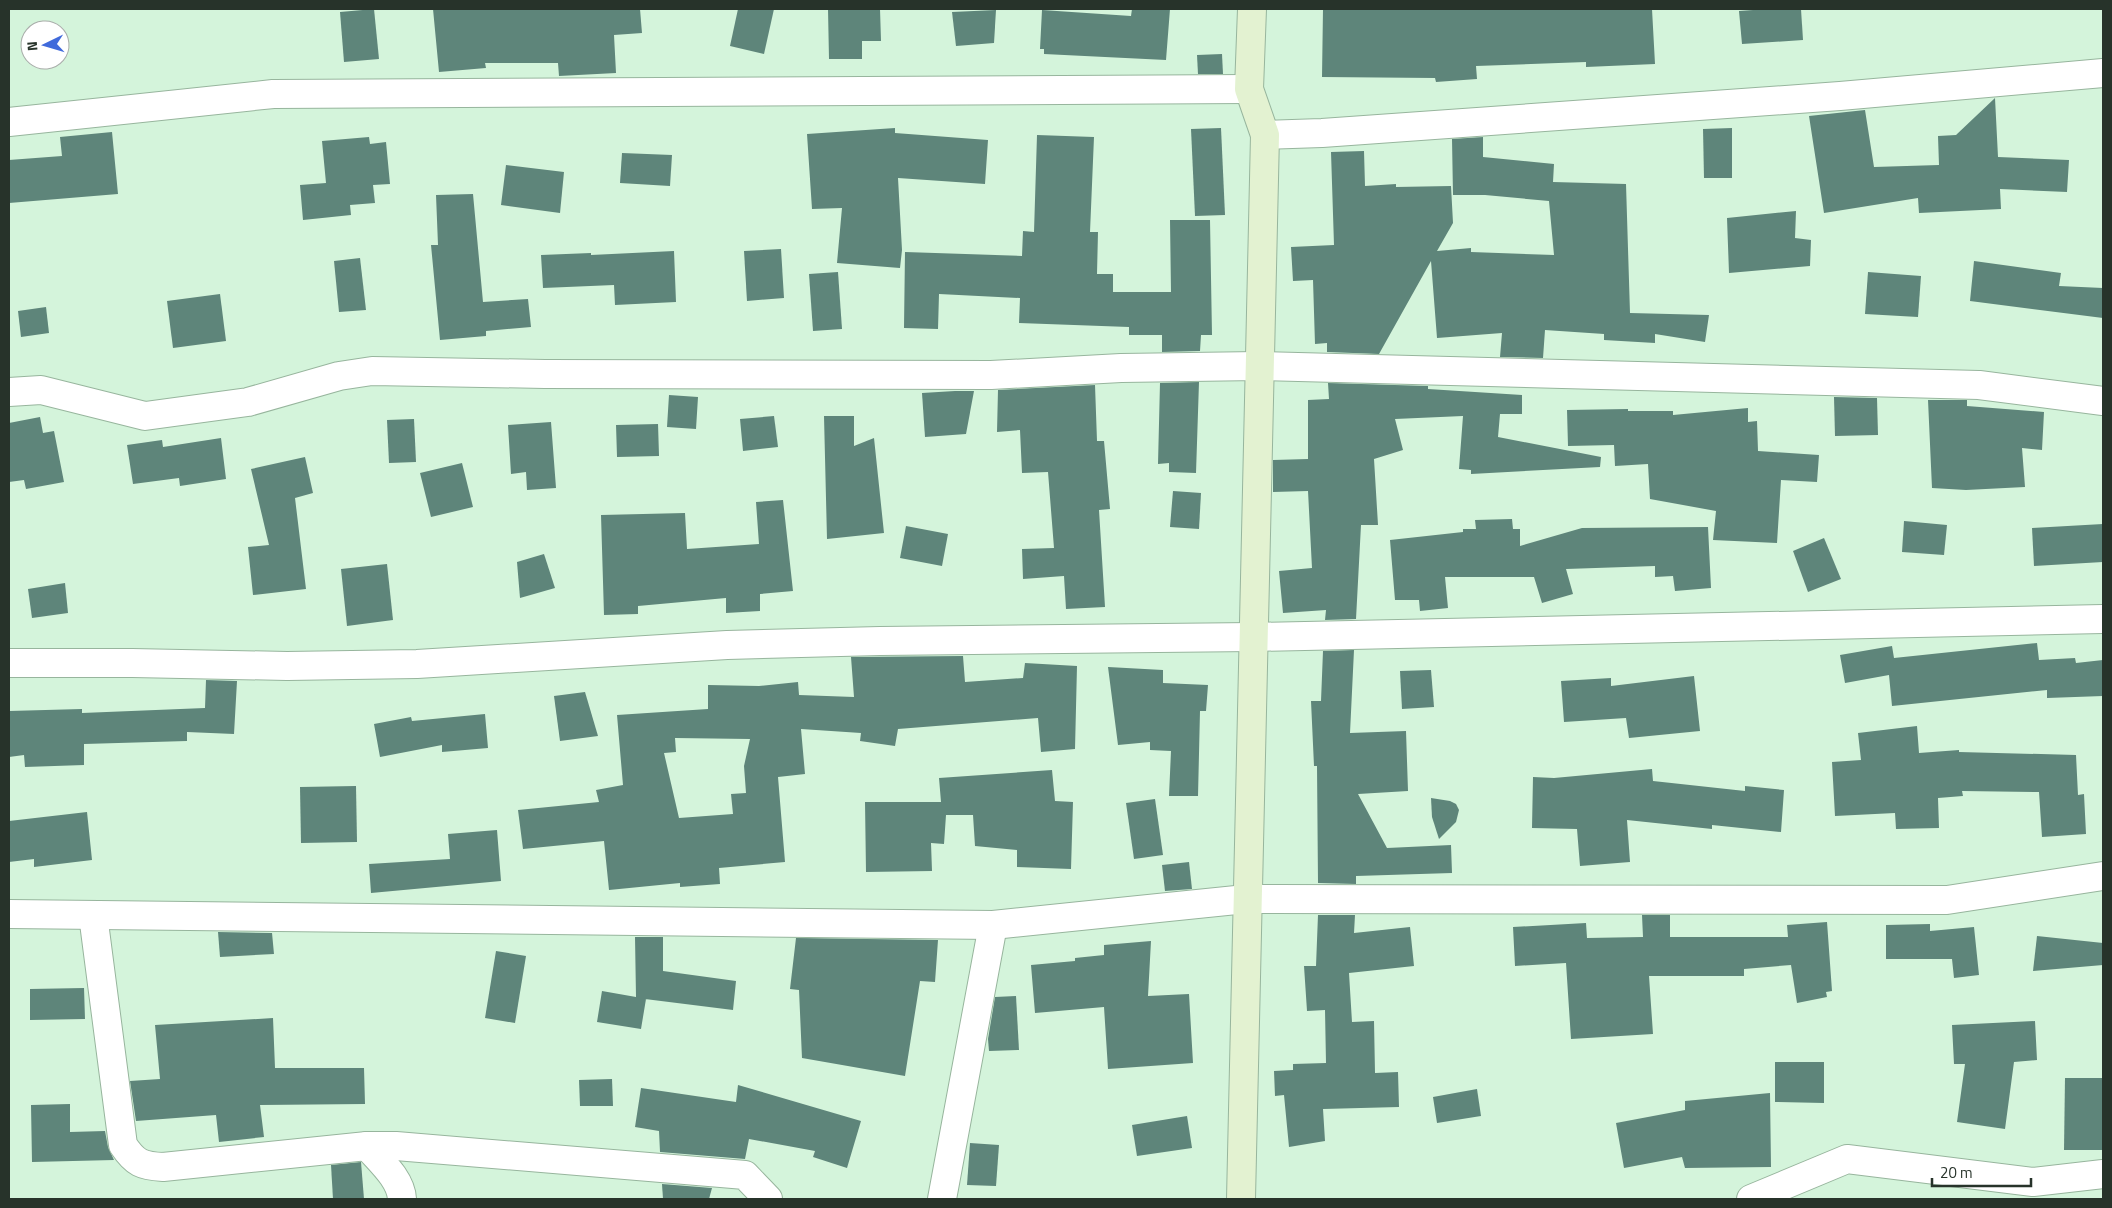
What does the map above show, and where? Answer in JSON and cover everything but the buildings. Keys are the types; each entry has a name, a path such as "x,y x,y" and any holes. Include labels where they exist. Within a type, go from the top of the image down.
{"street":[{"path":"1241,1199 1264,135 1249,89 1252,9"},
{"path":"1264,135 1322,133 1830,97 2103,73"},
{"path":"9,122 273,94 1249,89"},
{"path":"9,392 41,390 145,416 248,402 339,376 372,371 545,374 991,375 1121,368 1258,366 1979,385 2103,401"},
{"path":"9,663 287,666 417,664 727,645 880,641 1253,637 2103,620"},
{"path":"9,914 993,925 1246,899 1947,900 2103,876"},
{"path":"93,915 123,1145 132,1158 146,1166 163,1167 368,1146 396,1146 745,1175 768,1199"},
{"path":"942,1199 993,925"},
{"path":"368,1146 395,1180 402,1194 402,1199"},
{"path":"1751,1199 1847,1159 2033,1182 2103,1174"}]}
